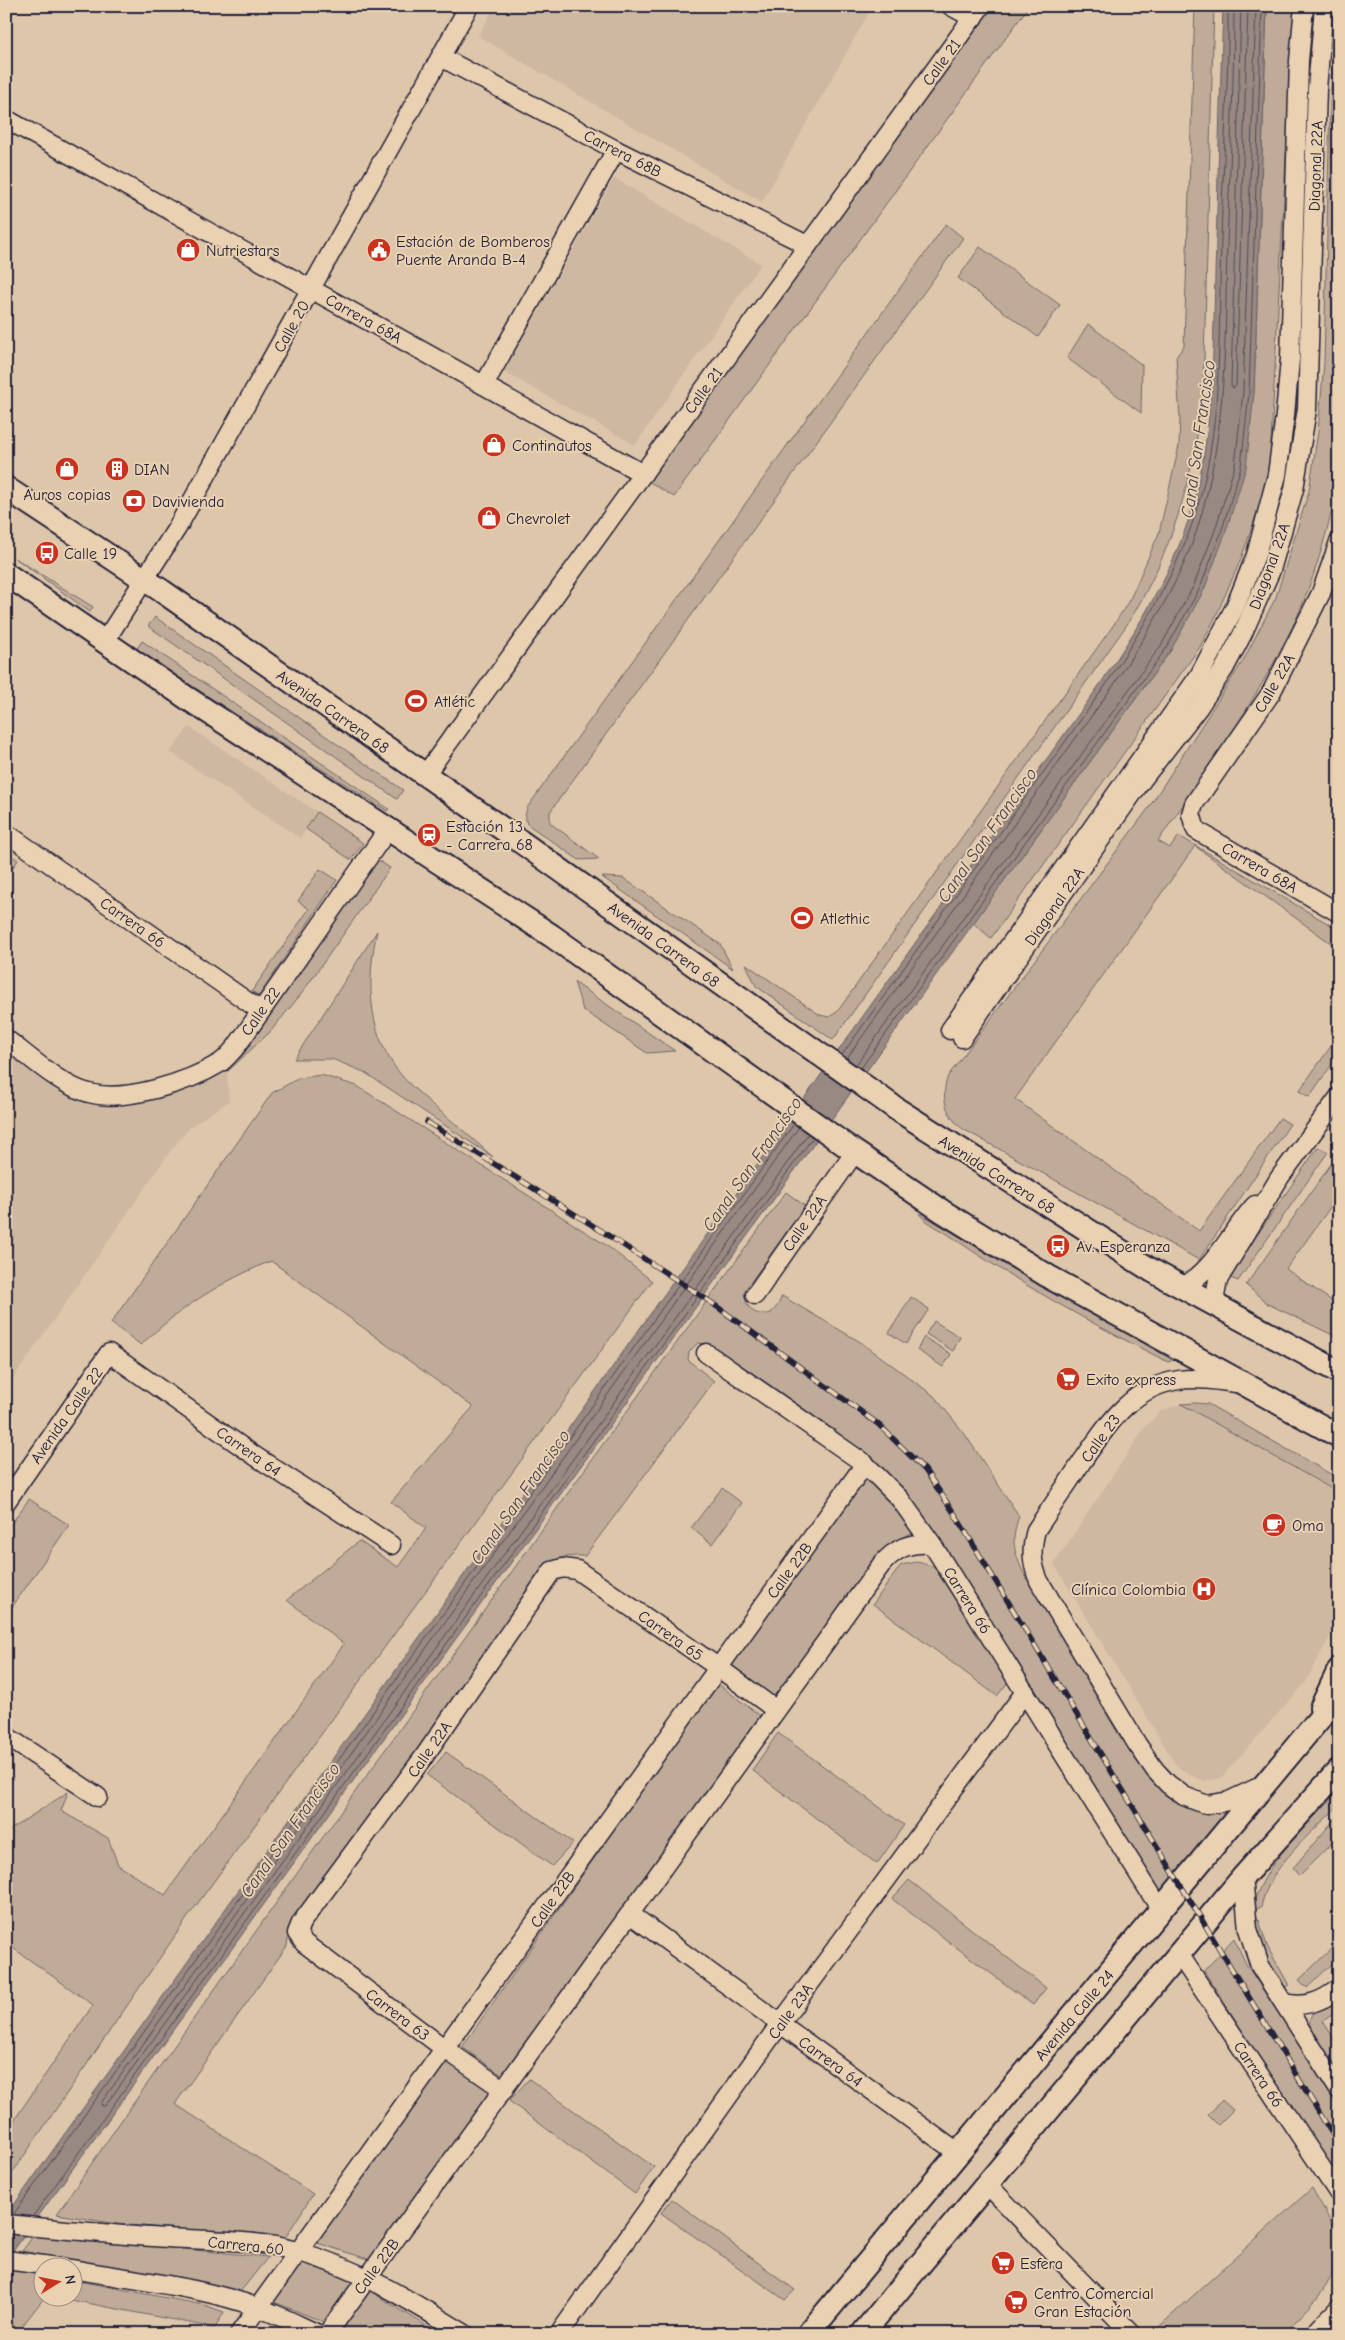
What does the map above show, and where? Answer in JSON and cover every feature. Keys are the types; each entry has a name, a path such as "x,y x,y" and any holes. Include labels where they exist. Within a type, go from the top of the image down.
{"main road":[{"name":"Avenida Carrera 68","path":"6,488 144,580 425,774 823,1058 944,1141 1182,1287 1339,1372"},
{"path":"6,574 187,698 552,936 854,1152 942,1211 1051,1278 1240,1384 1339,1436"},
{"path":"1310,1730 1339,1670"},
{"name":"Avenida Calle 24","path":"808,2334 1339,1695"},
{"path":"862,2334 1243,1877 1337,1772"}],"street":[{"name":"Calle 20","path":"105,642 182,520 469,6"},
{"path":"952,6 977,12"},
{"name":"Diagonal 22A","path":"1304,6 1298,61 1290,359 1286,414 1278,475 1256,554 1228,623 1198,676 956,1034 1142,780 1198,708 1224,669 1242,635 1271,570 1294,489 1307,409 1317,89 1324,6"},
{"name":"Calle 21","path":"425,774 977,12"},
{"name":"Carrera 68B","path":"441,57 616,150 807,245"},
{"name":"Carrera 68A","path":"6,119 643,474"},
{"path":"484,385 616,150"},
{"name":"Calle 22A","path":"1191,814 1194,804 1271,693 1322,593 1339,542"},
{"name":"Carrera 68A","path":"1191,814 1196,830 1339,913"},
{"name":"Calle 22","path":"6,1039 70,1086 90,1094 120,1096 190,1077 221,1062 236,1047 388,829"},
{"name":"Carrera 66","path":"6,833 261,1011"},
{"path":"1182,1287 1204,1271 1239,1223 1280,1177 1339,1097"},
{"name":"Calle 22A","path":"755,1295 854,1152"},
{"path":"1218,1306 1215,1296 1218,1280 1280,1177"},
{"name":"Avenida Calle 22","path":"6,1502 109,1353"},
{"name":"Carrera 64","path":"109,1353 255,1456 391,1545"},
{"name":"Carrera 66","path":"706,1353 865,1464 900,1499 932,1544 1161,1910"},
{"name":"Calle 23","path":"1240,1384 1208,1379 1181,1379 1159,1384 1142,1392 1129,1402 1110,1420 1036,1530 1031,1550 1032,1566 1038,1581 1137,1744 1155,1770 1168,1784 1184,1796 1207,1805 1229,1801 1266,1783"},
{"name":"Calle 22B","path":"239,2334 865,1464"},
{"name":"Calle 22B","path":"327,2334 776,1710 892,1553 908,1545 932,1544"},
{"name":"Calle 22A","path":"296,1933 301,1923 423,1758 552,1571 563,1568"},
{"name":"Carrera 65","path":"563,1568 577,1570 719,1668 776,1710"},
{"name":"Calle 23A","path":"559,2334 780,2024 1025,1692"},
{"path":"6,1736 98,1797"},
{"path":"1243,1877 1248,1930 1260,1966 1339,2090"},
{"name":"Carrera 64","path":"630,1914 959,2154"},
{"name":"Carrera 63","path":"296,1933 304,1943 445,2049 504,2090"},
{"name":"Carrera 66","path":"1179,1954 1339,2194"},
{"path":"1284,2003 1303,2006 1312,2004 1339,1988"},
{"path":"987,2184 1132,2334"},
{"name":"Carrera 60","path":"6,2224 271,2245 298,2251 368,2278 406,2298 465,2334"},
{"path":"6,2260 32,2262"},
{"path":"82,2271 198,2291 258,2307 318,2334"},
{"path":"1314,2334 1339,2308"}],"shaded area":[{"path":"495,6 862,6 870,11 762,202 478,36"},
{"path":"992,6 1029,6 674,497 648,481"},
{"path":"1195,6 1214,6 1203,395 1193,456 1178,515 1156,571 1126,626 833,1040 756,986 746,964 820,1015 829,1017 837,1012 1117,620 1131,597 1159,533 1179,446 1180,418 1176,357 1184,346"},
{"path":"1267,6 1294,6 1270,462 1263,495 1241,559 1200,647 991,938 973,923 1171,650 1254,393"},
{"path":"1312,6 1317,6 1314,17 1301,362 1294,444 1283,496 1268,547 1226,647 958,1031 1223,646 1274,522 1291,444 1297,362"},
{"path":"1339,13 1339,480 1320,556 1300,610 1278,656 1212,763 1158,841 1170,848 1179,836 1339,930 1339,949 1195,846 1015,1099 1199,1231 1280,1118 1290,1124 1199,1260 963,1129 952,1118 946,1106 945,1091 948,1076 1148,809 1243,661 1276,597 1309,491 1318,432 1324,363 1330,103 1336,17"},
{"path":"614,178 761,264 635,445 504,372"},
{"path":"946,224 963,238 550,812 550,823 599,859 579,860 527,824 525,816 527,808"},
{"path":"980,247 1060,305 1038,337 958,278"},
{"path":"1088,324 1142,365 1141,413 1067,358"},
{"path":"15,558 93,607 90,612"},
{"path":"155,617 403,790 397,799 148,626"},
{"path":"142,641 389,809 387,811 136,650"},
{"path":"189,727 317,812 300,838 170,752"},
{"path":"317,812 363,843 351,860 306,829"},
{"path":"6,852 18,860 11,870 6,867"},
{"path":"376,859 390,868 302,993 270,1032 227,1072"},
{"path":"320,869 337,880 259,996 252,991 309,909 298,901"},
{"path":"602,877 623,878 720,944 733,969"},
{"path":"377,931 372,966 372,1001 374,1019 386,1052 399,1073 409,1083 493,1157 364,1072 332,1059 294,1059"},
{"path":"574,982 675,1051 647,1053 583,1010"},
{"path":"1339,1035 1339,1054 1309,1097 1299,1091"},
{"path":"6,1047 122,1102 156,1100 195,1087 227,1072 229,1101 190,1127 169,1153 6,1389"},
{"path":"321,1075 357,1086 606,1245 652,1281 190,1914 6,2182 6,2132 93,2005 6,1943 6,1838 11,1829 68,1792 61,1811 108,1838 118,1865 165,1895 344,1644 287,1600 359,1541 398,1567 426,1528 391,1502 473,1407 271,1261 235,1277 186,1307 141,1345 111,1323 272,1093 299,1078"},
{"path":"1318,1147 1328,1152 1238,1281 1228,1277"},
{"path":"1338,1154 1339,1195 1286,1269 1339,1306 1339,1338 1268,1304 1246,1285"},
{"path":"786,1192 805,1206 745,1290 748,1306 751,1310 760,1314 771,1313 778,1305 782,1296 862,1343 934,1396 964,1433 1019,1516 1014,1544 1023,1572 1119,1735 1165,1795 1186,1808 1205,1813 1229,1811 1162,1893 925,1517 872,1460 837,1432 712,1345 698,1343 689,1352 688,1360 714,1381 585,1556 569,1556 558,1559 548,1565 537,1577 399,1780 289,1929 287,1946 175,2104 313,2194 285,2238 117,2224 57,2214 123,2118 590,1462"},
{"path":"919,1213 1171,1359 1171,1361 1168,1362 1055,1302 931,1224"},
{"path":"911,1297 929,1309 906,1344 889,1333"},
{"path":"934,1321 960,1337 953,1351 926,1334"},
{"path":"924,1337 951,1354 943,1367 917,1350"},
{"name":"Clínica Colombia","path":"1181,1404 1339,1493 1339,1620 1305,1683 1221,1778 1204,1781 1186,1773 1176,1765 1054,1564 1145,1427 1161,1411"},
{"path":"1181,1404 1208,1404 1339,1479 1339,1493"},
{"path":"867,1477 913,1529 912,1533 894,1541 880,1552 775,1699 729,1664"},
{"path":"722,1488 742,1503 712,1544 691,1528"},
{"path":"29,1499 69,1525 6,1616 6,1531"},
{"path":"917,1562 933,1566 1009,1681 997,1696 873,1604 901,1565"},
{"path":"717,1683 763,1718 502,2075 462,2047"},
{"path":"778,1733 904,1825 877,1864 752,1770"},
{"path":"446,1752 573,1843 552,1866 427,1775"},
{"path":"1339,1791 1339,1805 1304,1839 1282,1864 1266,1892 1261,1907 1251,1912 1265,1877 1276,1861 1287,1846"},
{"path":"1339,1814 1339,1836 1299,1876 1293,1868"},
{"path":"909,1880 1046,1988 1033,2005 892,1899"},
{"path":"1259,1920 1267,1946 1289,1985 1281,1989 1263,1958 1251,1924"},
{"path":"1234,1938 1246,1964 1339,2106 1339,2181 1204,1971"},
{"path":"1339,1941 1339,1957 1307,1988 1299,1980"},
{"path":"1339,2000 1339,2010 1323,2021 1339,2047 1339,2073 1310,2027 1310,2021 1311,2016 1318,2009"},
{"path":"446,2059 492,2092 371,2260 314,2242"},
{"path":"529,2079 654,2167 635,2194 509,2101"},
{"path":"1222,2100 1233,2110 1218,2125 1208,2115"},
{"path":"1312,2188 1336,2236 1335,2266 1323,2291 1283,2334 1151,2334"},
{"path":"672,2199 795,2290 785,2300 661,2213"},
{"path":"34,2235 268,2257 240,2292 82,2262 82,2258 59,2258 22,2251"},
{"path":"299,2261 352,2282 324,2322 274,2302"},
{"path":"9,2267 32,2272 32,2308 36,2308 16,2334 6,2334 6,2271"},
{"path":"82,2282 204,2305 224,2312 215,2328 82,2302"},
{"path":"368,2290 440,2334 339,2334"}],"water":[{"name":"Canal San Francisco","path":"1223,6 1267,6 1254,393 1246,468 1225,534 1204,590 1171,650 6,2261 6,2216 1103,680 1151,604 1171,563 1188,521 1197,491 1207,430 1214,336"}],"railway":[{"path":"427,1122 600,1230 712,1303 878,1424 925,1470 954,1513 1339,2145"}],"place":[{"name":"Nutriestars","path":"188,250"},
{"name":"Estación de Bomberos Puente Aranda B-4","path":"379,250"},
{"name":"Continautos","path":"494,445"},
{"name":"Auros copias","path":"67,469"},
{"name":"DIAN","path":"117,469"},
{"name":"Davivienda","path":"134,501"},
{"name":"Chevrolet","path":"489,518"},
{"name":"Calle 19","path":"47,553"},
{"name":"Atlétic","path":"416,701"},
{"name":"Estación 13 - Carrera 68","path":"429,835"},
{"name":"Atlethic","path":"802,918"},
{"name":"Av. Esperanza","path":"1058,1246"},
{"name":"Exito express","path":"1068,1379"},
{"name":"Oma","path":"1274,1525"},
{"name":"Clínica Colombia","path":"1204,1589"},
{"name":"Esfera","path":"1003,2263"},
{"name":"Centro Comercial Gran Estación","path":"1016,2302"}]}
